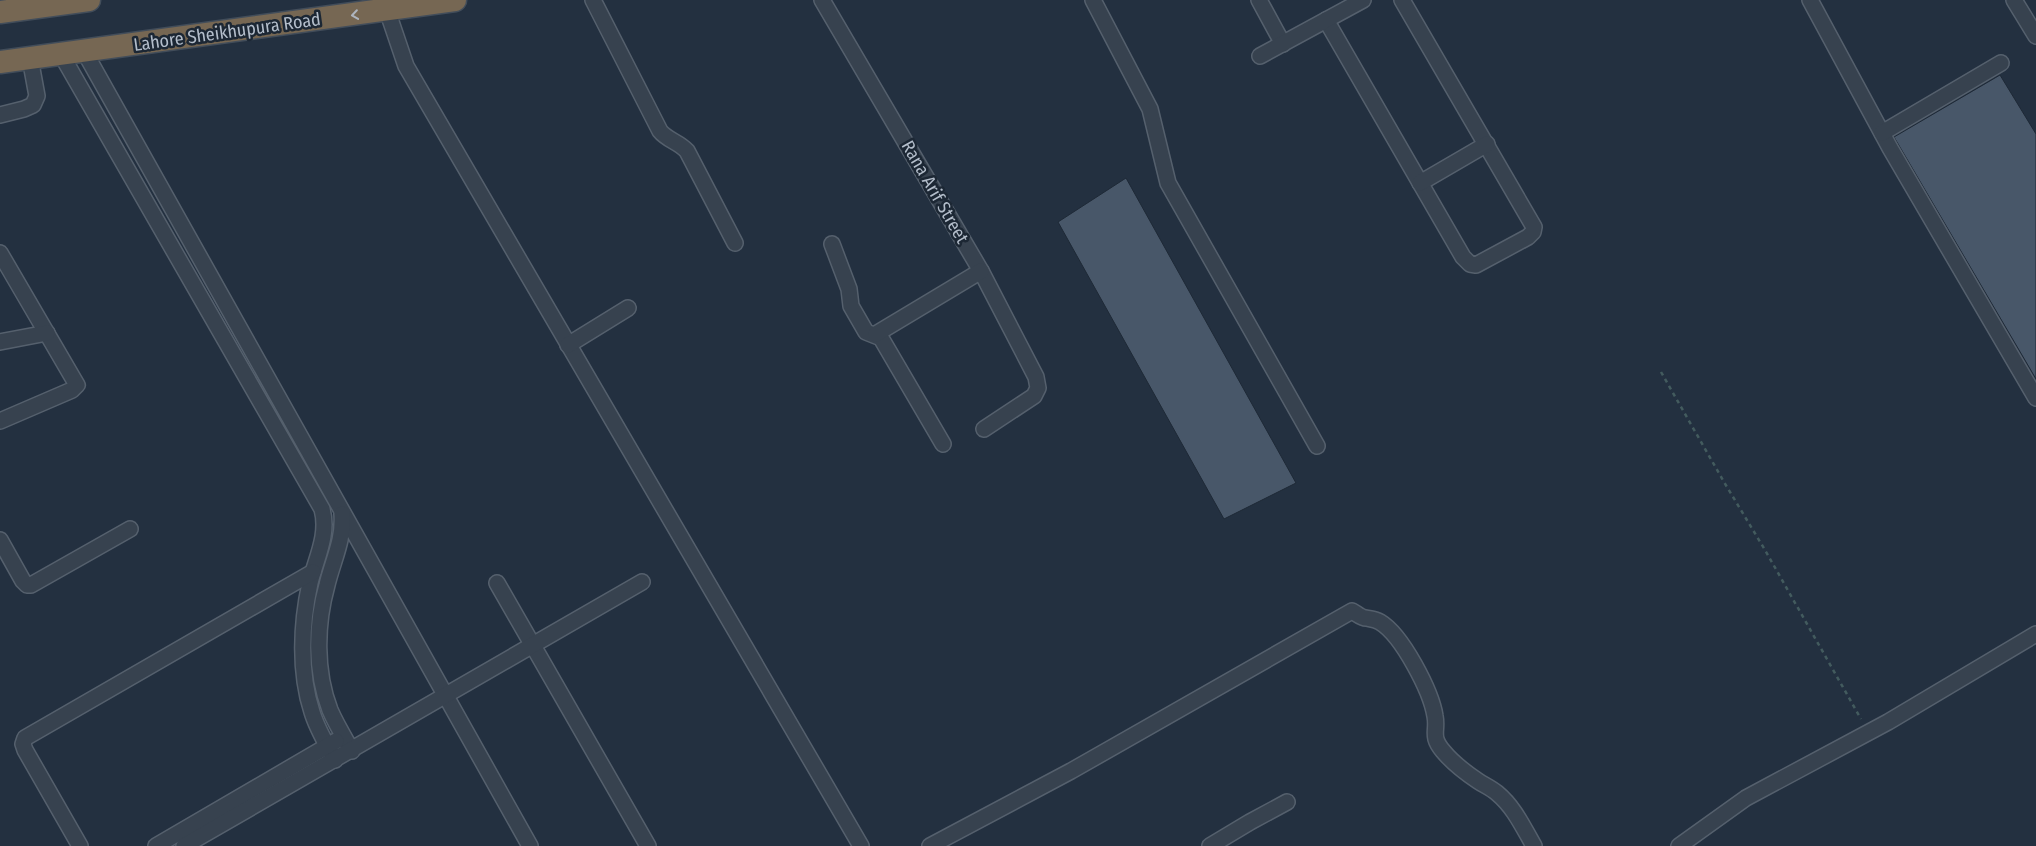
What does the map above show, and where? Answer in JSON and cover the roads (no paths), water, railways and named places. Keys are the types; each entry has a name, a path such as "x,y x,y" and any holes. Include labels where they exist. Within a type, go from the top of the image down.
{"highway":[{"path":"0,12 89,0"},
{"name":"Lahore Sheikhupura Road","path":"0,62 455,0"}],"street":[{"path":"593,0 660,131 682,146 687,152 735,243"},
{"name":"Rana Arif Street","path":"822,0 981,271 1036,377 1038,388 1034,396 984,429"},
{"path":"1093,0 1150,109 1168,183 1317,446"},
{"path":"1258,0 1283,44"},
{"path":"1260,56 1363,0"},
{"path":"1326,20 1463,257 1470,264 1479,264 1528,237 1533,232 1534,225 1402,0"},
{"path":"1810,0 1882,133 2036,398"},
{"path":"2014,0 2036,36"},
{"path":"387,10 406,66 861,846"},
{"path":"84,51 530,846"},
{"path":"62,54 319,503 324,520 324,533 313,572 305,618 305,679 312,714 335,760"},
{"path":"0,115 24,109 33,104 36,96 30,58"},
{"path":"1882,133 2001,63"},
{"path":"1420,183 1487,144"},
{"path":"832,244 850,289 851,306 866,332 876,334 881,338 943,444"},
{"path":"0,253 74,378 76,386 72,390 0,421"},
{"path":"876,334 981,271"},
{"path":"568,345 628,308"},
{"path":"0,342 47,333"},
{"path":"342,511 342,536 324,600 319,648 327,700 352,750"},
{"path":"0,540 23,581 27,585 31,585 130,529"},
{"path":"80,846 27,754 23,744 25,738 313,572"},
{"path":"184,846 642,582"},
{"path":"498,583 648,846"},
{"path":"930,846 1071,771 1352,611 1364,618 1380,621 1402,643 1415,665 1432,706 1436,720 1434,738 1443,751 1472,777 1496,792 1507,802 1534,846"},
{"path":"1679,846 1746,798 1888,722 2036,634"},
{"path":"156,846 344,736"},
{"path":"1210,846 1287,802"}]}
